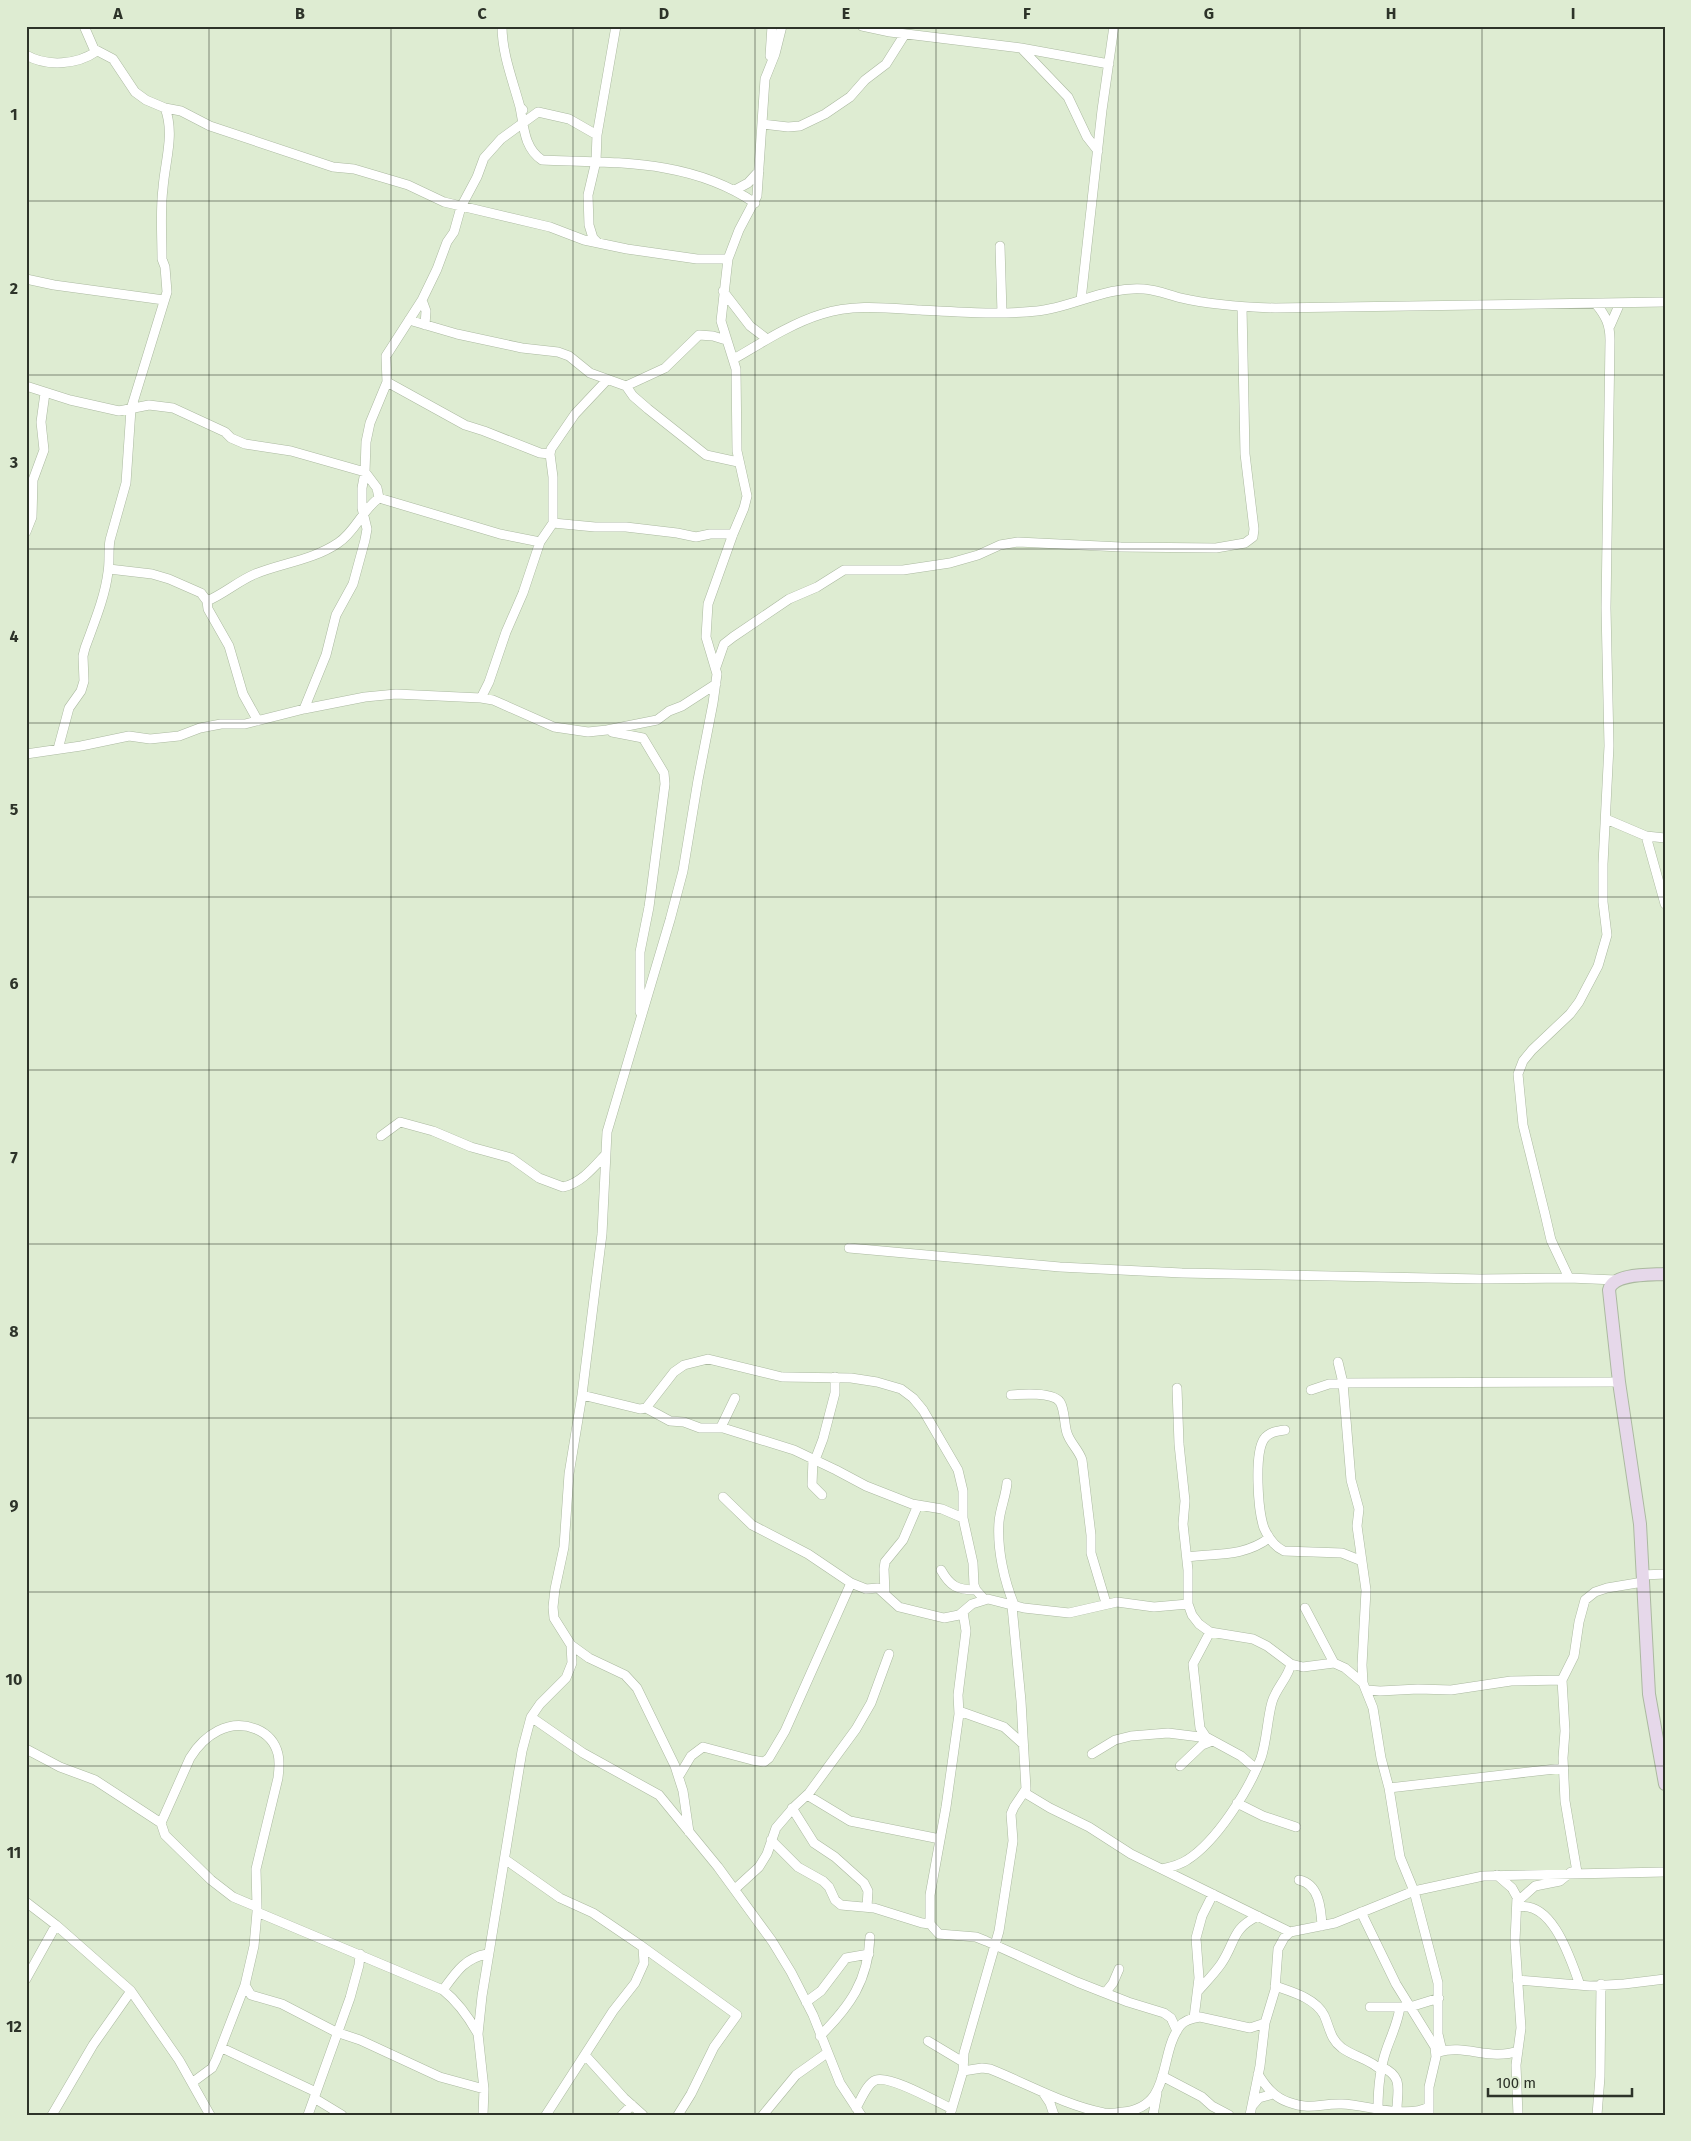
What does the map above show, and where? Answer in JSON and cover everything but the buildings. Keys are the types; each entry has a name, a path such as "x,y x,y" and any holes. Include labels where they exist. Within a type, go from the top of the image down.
{"street":[{"path":"84,26 91,44 97,51 116,62 138,95 165,108 181,111 210,126 333,167 354,170 408,185 436,199 462,208 550,227 574,237 627,249 708,260 728,259"},
{"path":"502,26 506,64 520,107 522,124 530,148 542,160 624,162 664,167 735,190 755,203"},
{"path":"598,243 593,238 589,225 588,202 590,183 596,161 596,135 616,26"},
{"path":"769,66 772,26"},
{"path":"716,667 706,643 705,623 710,592 744,508 747,496 738,462 737,385 734,359 720,322 723,291 728,259 737,234 755,203 765,79 775,54 782,26"},
{"path":"862,26 905,34 1021,48 1109,64"},
{"path":"1082,300 1114,26"},
{"path":"762,124 788,127 800,126 831,110 850,97 865,80 886,64 905,34"},
{"path":"1021,48 1068,97 1088,138 1098,151"},
{"path":"26,55 41,62 69,62 90,56 97,51"},
{"path":"520,107 533,114"},
{"path":"58,749 68,708 81,691 85,648 100,606 109,569 110,540 126,483 131,409 168,285 162,258 162,189 171,134 169,118 165,108"},
{"path":"304,709 326,655 336,615 354,584 366,532 362,508 362,488 368,432 386,382 386,356 422,300 437,269 447,242 454,232 462,208 484,158 501,140 538,112 569,120 596,135"},
{"path":"735,190 748,183 759,170"},
{"path":"1000,246 1002,314"},
{"path":"708,260 725,274"},
{"path":"26,279 54,285 164,300"},
{"path":"734,359 767,339 821,314 841,310 870,307 1002,314 1053,309 1111,292 1143,289 1182,298 1242,307 1356,308 1665,302"},
{"path":"723,291 750,326 767,339"},
{"path":"422,300 426,311 426,325"},
{"path":"1569,1278 1551,1240 1523,1125 1518,1074 1523,1061 1532,1050 1570,1014 1601,958 1607,935 1604,902 1609,746 1606,608 1610,326 1620,303"},
{"path":"1596,304 1605,314 1610,326"},
{"path":"689,1834 678,1776 637,1688 625,1675 589,1658 571,1645 554,1618 553,1607 564,1547 569,1474 582,1395 602,1234 607,1132 640,1025 683,871 716,684 716,667 724,644 789,600 817,587 844,570 903,570 950,563 978,555 1000,545 1018,542 1121,547 1216,548 1245,543 1253,537 1254,529 1244,454 1242,307"},
{"path":"409,320 456,334 522,348 558,352 568,356 590,373 626,386 633,396 696,449 712,457 738,462"},
{"path":"626,386 665,368 699,335 713,336 726,340"},
{"path":"481,698 523,593 540,542 552,523 554,477 550,454 554,443 566,426 607,380"},
{"path":"386,382 465,425 540,454 550,454"},
{"path":"26,386 101,409 119,412 150,405 173,408 225,432 231,438 245,444 291,451 365,472 377,488 379,498"},
{"path":"26,532 32,517 33,480 44,450 41,422 45,393"},
{"path":"207,600 218,596 253,575 269,568 306,559 339,542 364,515 371,503 379,498 500,534 540,542"},
{"path":"552,523 594,527 626,527 677,532 696,537 710,534 733,534"},
{"path":"109,569 152,574 170,579 194,588 207,600 208,609 233,656 243,694 258,721"},
{"path":"26,754 129,736 150,739 169,738 189,734 200,728 258,721 304,709 365,697 396,694 493,700 554,727 588,732 657,720 716,684"},
{"path":"607,730 642,737 664,773 664,799 649,906 640,952 640,1025"},
{"path":"1606,819 1646,836 1665,838"},
{"path":"1646,836 1665,904"},
{"path":"381,1136 400,1122 414,1124 471,1147 511,1158 538,1178 564,1187 586,1175 605,1155"},
{"path":"849,1248 1060,1267 1182,1273 1616,1280 1632,1276 1665,1274"},
{"path":"1616,1280 1609,1290 1619,1382 1640,1524 1649,1694 1665,1784"},
{"path":"646,1408 674,1372 684,1365 708,1359 782,1377 835,1377 866,1380 893,1386 908,1393 919,1404 958,1470 963,1491 964,1518 976,1590 984,1599"},
{"path":"1258,2074 1273,2094 1288,2102 1308,2107 1342,2104 1418,2114 1429,2111 1430,2087 1439,2052 1438,1983 1414,1891 1400,1857 1373,1708 1365,1686 1362,1665 1366,1590 1357,1526 1359,1509 1351,1480 1343,1384 1338,1362"},
{"path":"822,1496 812,1485 814,1460 823,1439 834,1393 835,1377"},
{"path":"1311,1390 1329,1384 1619,1382"},
{"path":"1177,1388 1188,1604 1192,1615 1199,1624 1210,1632 1253,1638 1291,1664 1303,1667 1334,1663 1345,1668 1365,1686 1380,1691 1451,1690 1511,1681 1562,1680"},
{"path":"1011,1395 1034,1394 1054,1398 1061,1404 1066,1431 1069,1439 1080,1453 1082,1460 1091,1535 1091,1553 1106,1603"},
{"path":"582,1395 640,1409 646,1408 670,1421 684,1422 700,1428 721,1428 794,1450 862,1484 918,1505 942,1509 964,1518"},
{"path":"721,1428 735,1398"},
{"path":"1284,1430 1269,1433 1264,1438 1258,1457 1260,1508 1264,1527 1269,1538 1284,1551 1342,1553 1362,1560"},
{"path":"859,2111 871,2084 875,2080 883,2079 900,2084 952,2113 996,1946 1005,1902 1013,1841 1011,1814 1025,1793 1014,1606 1007,1584 1000,1546 1000,1518 1007,1483"},
{"path":"723,1497 752,1525 808,1554 851,1583 866,1589 878,1588 898,1607 930,1615 948,1618 963,1612 970,1605 984,1599 991,1599 1014,1606 1069,1614 1106,1603 1124,1601 1154,1607 1188,1604"},
{"path":"885,1594 885,1562 903,1540 918,1505"},
{"path":"1186,1557 1232,1554 1255,1547 1269,1538"},
{"path":"941,1570 947,1581 954,1587 976,1590"},
{"path":"1574,1872 1565,1801 1565,1730 1562,1680 1574,1656 1579,1622 1585,1600 1595,1592 1607,1588 1665,1574"},
{"path":"678,1776 691,1756 702,1748 764,1762 769,1758 785,1731 851,1583"},
{"path":"1305,1608 1334,1663"},
{"path":"930,1924 930,1895 946,1807 958,1711 958,1695 966,1631 963,1612"},
{"path":"1210,1632 1193,1664 1202,1734 1241,1756 1256,1769"},
{"path":"483,2115 484,2089 478,2034 487,1954 506,1860 519,1768 531,1717 540,1704 566,1678 572,1662 571,1645"},
{"path":"735,1889 759,1867 767,1854 776,1828 792,1808 807,1795 856,1729 871,1703 889,1654"},
{"path":"1162,1869 1175,1866 1198,1852 1222,1825 1237,1803 1256,1769 1264,1745 1272,1702 1276,1691 1290,1670 1291,1664"},
{"path":"958,1711 1004,1727 1023,1744"},
{"path":"531,1717 583,1753 659,1795 735,1889 772,1941 791,1972 806,2002 840,2083 859,2111"},
{"path":"193,2082 212,2068 222,2048 245,1985 254,1946 257,1909 256,1869 278,1778 279,1764 276,1749 265,1733 247,1725 234,1724 210,1736 196,1748 162,1823 165,1835 211,1880 233,1897 257,1909 442,1990 457,2002 478,2034"},
{"path":"1092,1754 1115,1740 1130,1736 1168,1733 1210,1739"},
{"path":"1180,1766 1210,1739"},
{"path":"26,1749 60,1767 95,1780 162,1823"},
{"path":"1389,1788 1480,1779 1546,1768 1564,1768"},
{"path":"1025,1793 1162,1869 1290,1932"},
{"path":"807,1795 850,1821 940,1839"},
{"path":"1237,1803 1263,1816 1296,1827"},
{"path":"792,1808 814,1843 835,1857 864,1882 868,1891 867,1907"},
{"path":"771,1840 798,1867 823,1881 829,1887 837,1902 848,1907 867,1907 930,1924 939,1934 976,1937 1105,1993 1164,2013 1171,2018 1177,2031"},
{"path":"506,1860 560,1898 593,1913 644,1947 737,2015 714,2047 691,2094 678,2115"},
{"path":"1518,1904 1535,1886 1560,1881 1574,1872"},
{"path":"1251,2110 1265,2023 1275,1986 1278,1949 1290,1932 1322,1926 1414,1891 1467,1879 1497,1875 1574,1872 1665,1872"},
{"path":"1497,1875 1512,1888 1518,1897 1515,1941 1521,2028 1516,2065 1518,2115"},
{"path":"1299,1880 1307,1882 1315,1890 1322,1926"},
{"path":"1194,2018 1198,1992 1196,1938 1202,1916 1213,1894"},
{"path":"26,1902 56,1925 131,1991 193,2082 209,2114"},
{"path":"1518,1904 1548,1919 1564,1943 1580,1985"},
{"path":"1361,1912 1405,2007 1439,2052"},
{"path":"1198,1992 1220,1965 1238,1930 1258,1916"},
{"path":"26,1979 56,1925"},
{"path":"820,2036 843,2010 857,1990 870,1954 870,1938"},
{"path":"546,2115 642,1970 645,1958 644,1947"},
{"path":"308,2115 354,1984 360,1954"},
{"path":"442,1990 467,1961 475,1956 487,1954"},
{"path":"806,2002 821,1991 846,1958 870,1954"},
{"path":"1105,1993 1113,1983 1119,1968"},
{"path":"1517,1980 1580,1985 1624,1984 1665,1979"},
{"path":"1597,2115 1600,2077 1601,1984"},
{"path":"245,1985 251,1995 282,2004 336,2032 376,2047 440,2077 484,2089"},
{"path":"1275,1986 1309,2000 1323,2014 1333,2040 1343,2048 1382,2069 1391,2071 1397,2079 1397,2110"},
{"path":"52,2115 89,2052 131,1991"},
{"path":"1370,2007 1405,2007 1439,1998"},
{"path":"1378,2110 1378,2093 1387,2049 1405,2007"},
{"path":"928,2041 963,2067 990,2069 1044,2094 1105,2113 1116,2113 1133,2111 1142,2107 1152,2098 1180,2025 1200,2017 1250,2028 1265,2023"},
{"path":"222,2048 315,2095 342,2115"},
{"path":"1439,2052 1460,2051 1497,2056 1518,2052"},
{"path":"763,2115 796,2075 826,2053"},
{"path":"585,2056 643,2115"},
{"path":"1162,2076 1202,2097 1212,2106 1230,2115"},
{"path":"1153,2115 1158,2086"},
{"path":"1044,2094 1050,2103 1054,2115"},
{"path":"1251,2110 1259,2098 1273,2094"},
{"path":"622,2115 632,2105"}]}
